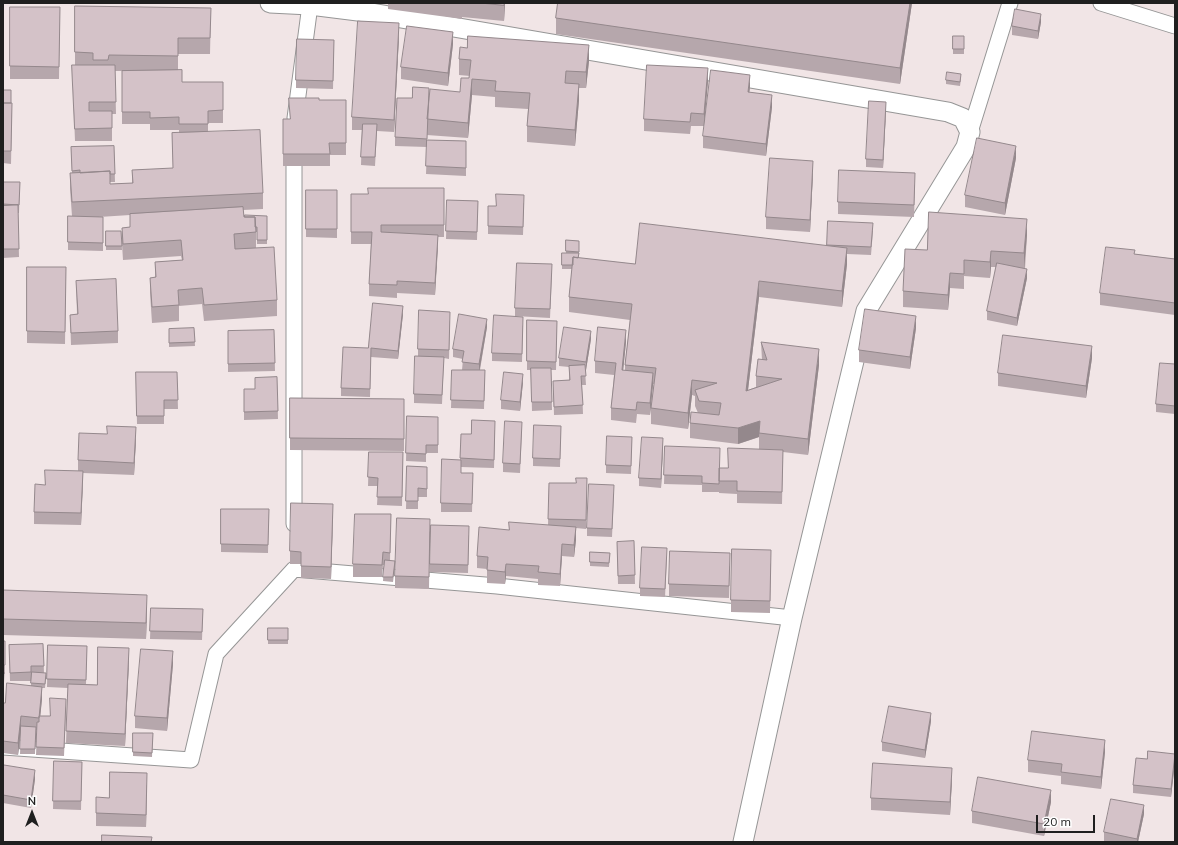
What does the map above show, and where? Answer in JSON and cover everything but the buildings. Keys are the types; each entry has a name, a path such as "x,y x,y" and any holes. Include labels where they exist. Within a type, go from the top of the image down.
{"street":[{"path":"270,3 367,7 948,112 963,118 970,132"},
{"path":"743,842 792,618 866,311 966,147 1010,3"},
{"path":"1101,3 1175,26"},
{"path":"294,537 294,125 310,5"},
{"path":"3,747 191,760 216,654 294,569 294,553"},
{"path":"294,569 497,586 792,618"}]}
